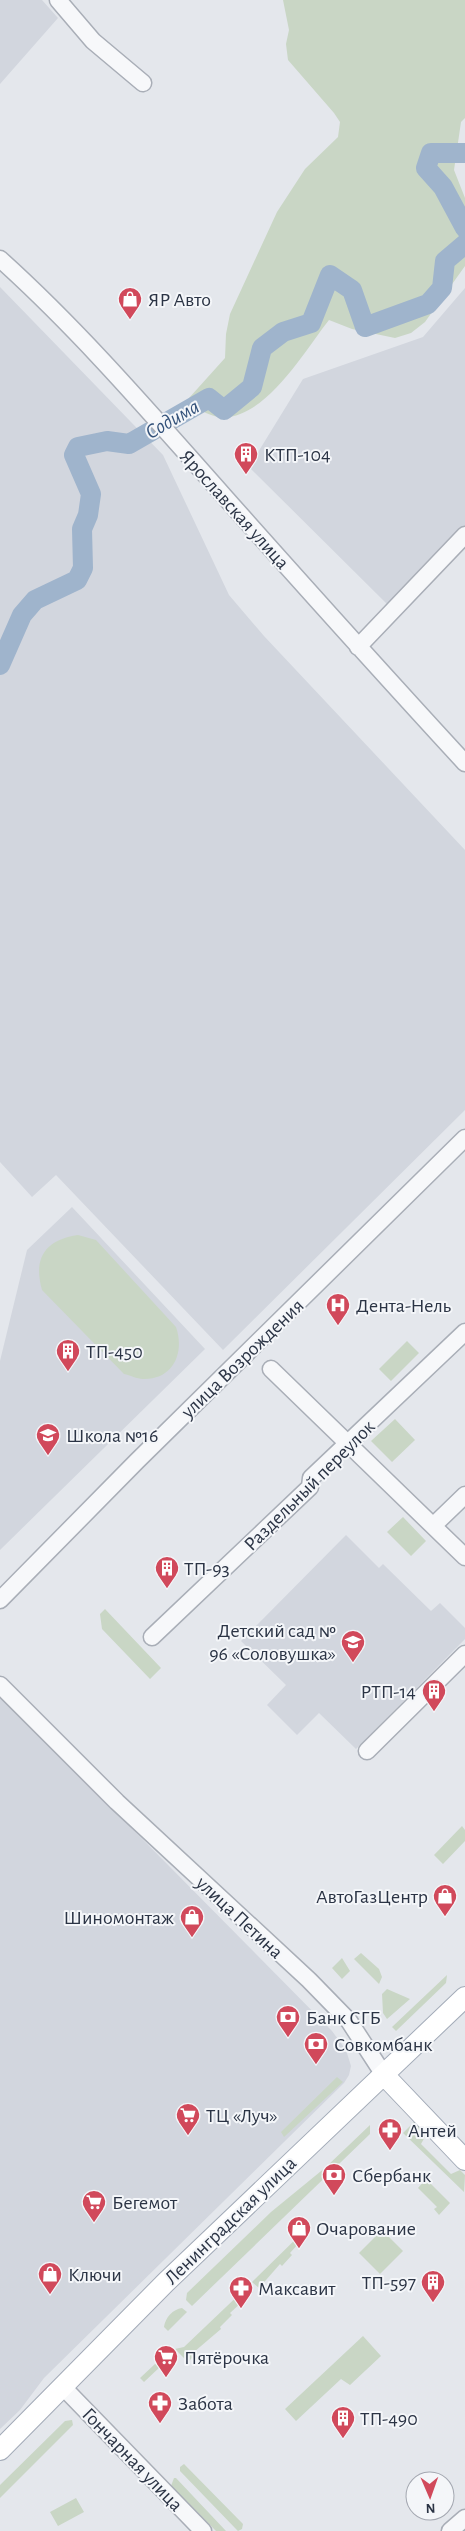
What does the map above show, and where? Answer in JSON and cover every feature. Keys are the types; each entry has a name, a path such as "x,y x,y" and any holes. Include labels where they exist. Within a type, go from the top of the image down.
{"main road":[{"name":"Ленинградская улица","path":"0,2450 166,2282 464,1998"},
{"name":"улица Петина","path":"384,2075 465,2160"}],"street":[{"path":"58,0 93,41 143,84"},
{"name":"Ярославская улица","path":"0,259 39,294 143,405 358,647 465,763"},
{"path":"358,647 465,535"},
{"name":"улица Возрождения","path":"0,1600 137,1461 465,1138"},
{"name":"Раздельный переулок","path":"152,1637 310,1487 311,1478 465,1332"},
{"path":"271,1369 342,1439 349,1443 434,1524 465,1557"},
{"path":"434,1524 465,1495"},
{"path":"367,1751 465,1654"},
{"name":"улица Петина","path":"0,1685 117,1802 343,2014 384,2075"},
{"name":"Гончарная улица","path":"63,2387 203,2531"},
{"path":"450,2531 465,2518"}],"shaded area":[{"path":"0,0 42,0 58,18 0,84"},
{"path":"0,287 163,455 229,595 264,636 465,850 465,1110 223,1350 56,1175 32,1197 0,1162"},
{"path":"465,288 465,527 389,606 249,467 303,379 423,337"},
{"name":"Школа №16","path":"72,1207 205,1349 0,1550 0,1361 27,1250"},
{"name":"Детский сад № 96 «Соловушка»","path":"346,1535 379,1568 383,1564 431,1611 440,1603 465,1628 465,1639 356,1749 319,1713 297,1735 267,1705 286,1685 241,1641"},
{"path":"0,1695 332,2031 346,2050 351,2066 349,2075 344,2083 44,2378 20,2410 0,2429"}],"green space":[{"path":"283,0 465,0 465,118 461,122 454,170 465,198 465,266 425,322 411,333 395,338 352,329 329,320 277,387 260,402 243,413 225,417 206,413 189,398 225,358 226,334 230,314 277,212 305,169 338,137 340,122 288,60 286,44 289,30"},
{"path":"78,1235 96,1240 176,1327 179,1346 177,1355 169,1370 162,1375 143,1379 124,1374 42,1290 39,1269 44,1252 57,1241"},
{"path":"407,1341 419,1353 391,1381 379,1369"},
{"path":"395,1419 415,1440 392,1462 371,1441"},
{"path":"403,1517 426,1541 411,1556 387,1532"},
{"path":"105,1609 161,1668 150,1679 102,1629 100,1614"},
{"path":"462,1826 465,1830 465,1841 443,1864 434,1855"},
{"path":"361,1953 379,1969 382,1977 379,1984 354,1959"},
{"path":"342,1958 350,1971 342,1979 332,1968"},
{"path":"447,1975 446,1983 396,2031 392,2027"},
{"path":"387,1989 410,1999 387,2019 383,2013 382,1994"},
{"path":"337,2077 343,2082 284,2137 281,2132"},
{"path":"415,2121 426,2135 421,2144 451,2174 460,2170 465,2175 464,2192 403,2133"},
{"path":"370,2125 370,2134 192,2306 186,2300 187,2293 271,2212 326,2167"},
{"path":"426,2179 450,2203 439,2215 434,2209 437,2207 418,2188"},
{"path":"305,2230 308,2233 290,2253 292,2255 282,2266 280,2264 259,2288 252,2282"},
{"path":"382,2230 403,2251 380,2274 359,2253"},
{"path":"247,2287 253,2292 230,2313 232,2315 220,2327 221,2329 194,2352 196,2354 188,2362 177,2351 144,2382 140,2378 170,2350 184,2347"},
{"path":"182,2308 187,2312 168,2331 164,2327 168,2317 176,2310"},
{"path":"363,2336 381,2356 350,2385 341,2379 296,2421 285,2409"},
{"path":"72,2420 73,2425 0,2498 0,2485 65,2421"},
{"path":"184,2464 243,2524 242,2529 238,2531 180,2471 180,2467"},
{"path":"174,2478 226,2531 216,2531 171,2486"},
{"path":"76,2498 84,2512 58,2526 50,2512"}],"waterway":[{"name":"Содима","path":"465,153 431,153 426,168 443,187 465,228"},
{"name":"Содима","path":"0,665 22,615 35,600 77,580 83,568 82,529 88,515 91,494 74,455 78,447 107,441 129,444 209,398 224,410 252,387 262,348 283,332 311,323 330,275 352,290 365,327 428,304 442,288 445,261 465,244"}],"place":[{"name":"ЯР Авто","path":"130,320"},
{"name":"КТП-104","path":"246,475"},
{"name":"Дента-Нель","path":"338,1326"},
{"name":"ТП-450","path":"68,1372"},
{"name":"Школа №16","path":"48,1456"},
{"name":"ТП-93","path":"167,1589"},
{"name":"Детский сад № 96 «Соловушка»","path":"353,1663"},
{"name":"РТП-14","path":"434,1712"},
{"name":"АвтоГазЦентр","path":"445,1917"},
{"name":"Шиномонтаж","path":"192,1938"},
{"name":"Банк СГБ","path":"288,2038"},
{"name":"Совкомбанк","path":"316,2065"},
{"name":"ТЦ «Луч»","path":"188,2136"},
{"name":"Антей","path":"390,2151"},
{"name":"Сбербанк","path":"334,2196"},
{"name":"Бегемот","path":"94,2223"},
{"name":"Очарование","path":"299,2249"},
{"name":"Ключи","path":"50,2295"},
{"name":"ТП-597","path":"433,2303"},
{"name":"Максавит","path":"241,2309"},
{"name":"Пятёрочка","path":"166,2378"},
{"name":"Забота","path":"160,2424"},
{"name":"ТП-490","path":"343,2439"}]}
